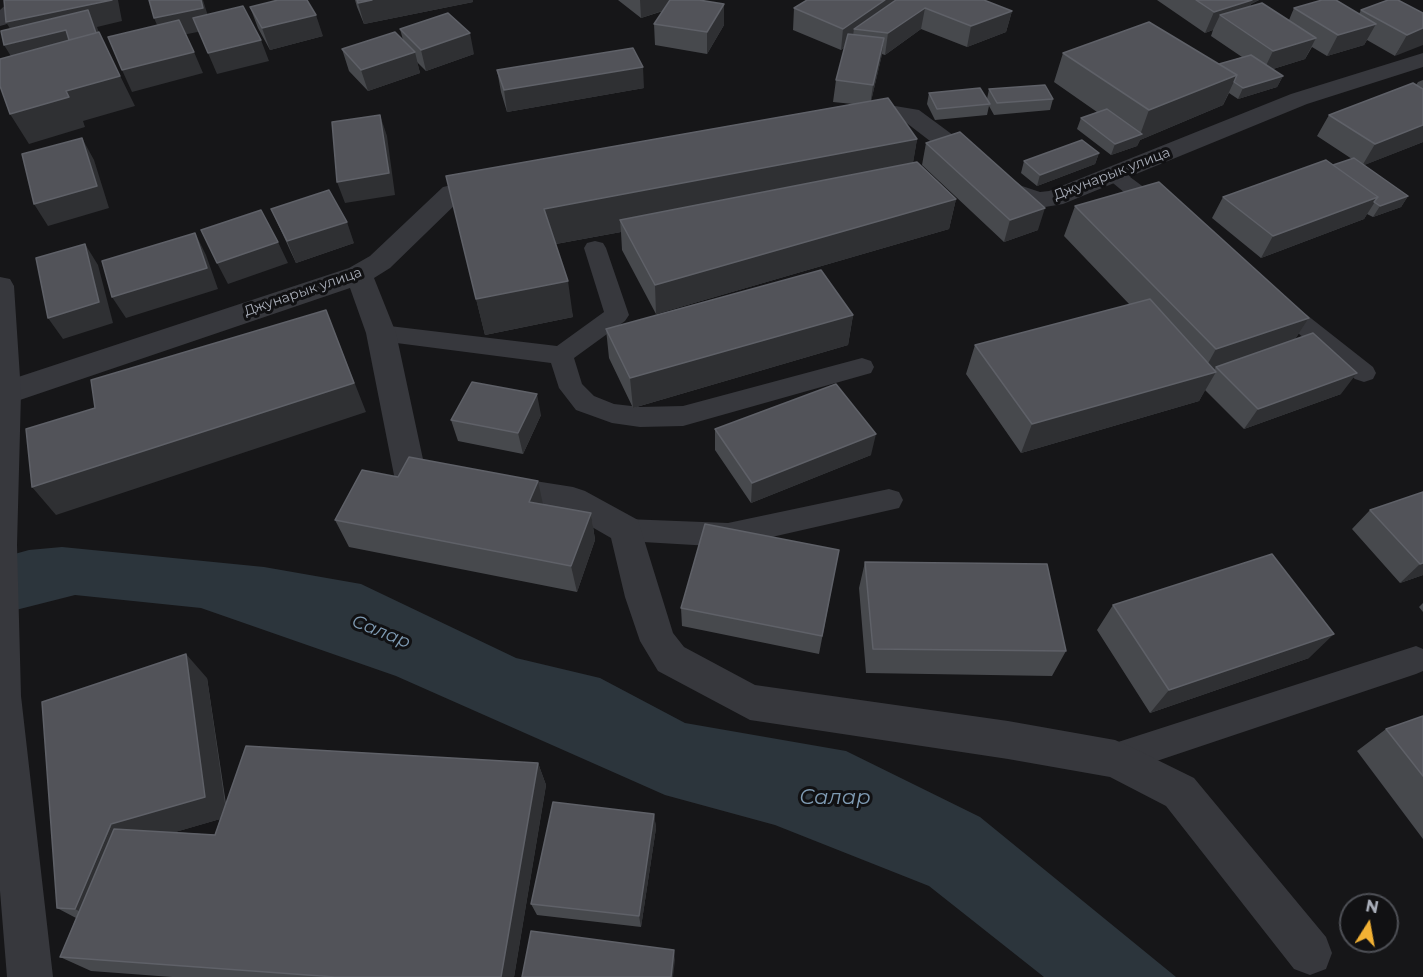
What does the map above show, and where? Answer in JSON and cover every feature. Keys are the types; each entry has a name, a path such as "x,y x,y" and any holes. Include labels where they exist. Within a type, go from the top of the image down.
{"street":[{"path":"0,20 15,10 21,0"},
{"name":"Джунарык улица","path":"824,125 895,113 911,116 1013,192 1039,200 1054,198 1115,175 1299,99 1423,60"},
{"name":"Джунарык улица","path":"6,393 359,274 380,262 452,193 518,180"},
{"path":"359,274 381,333 410,475 573,500 626,530 644,597 658,641 664,650 671,658 750,702 1008,740 1115,759 1180,792 1310,953"},
{"path":"0,286 6,393 0,545 2,696 30,977"}],"lane":[{"path":"1115,175 1180,226"},
{"path":"381,333 561,355 617,315 595,248"},
{"path":"1262,292 1364,373"},
{"path":"561,355 571,388 585,403 612,413 640,417 683,416 862,367"},
{"path":"626,530 728,535 890,500"},
{"path":"1115,759 1416,660"}],"water":[{"name":"Салар","path":"62,547 264,567 361,584 516,658 600,678 685,723 846,751 980,817 1176,977 1044,977 929,886 775,825 665,795 396,676 201,608 75,595 0,614 0,558 29,550"}],"building":[{"path":"4,0 112,0 6,22"},
{"path":"149,0 201,0 203,8 154,18"},
{"path":"278,0 307,0 316,15 262,28 250,7"},
{"path":"670,0 699,0 724,4 707,32 654,24"},
{"path":"807,0 885,0 843,29 794,8"},
{"path":"896,0 984,0 1012,11 971,26 925,8 888,33 854,29"},
{"path":"1196,0 1252,0 1214,12"},
{"path":"1322,0 1336,0 1376,24 1338,35 1294,8"},
{"path":"1388,0 1398,0 1423,13 1423,28 1407,35 1361,10"},
{"path":"1262,3 1316,38 1273,51 1220,15"},
{"path":"243,6 261,40 208,53 193,18"},
{"path":"88,10 96,33 69,40 66,30 4,45 1,31"},
{"path":"448,13 470,33 421,50 400,29"},
{"path":"179,20 194,52 122,70 108,37"},
{"path":"1149,22 1237,75 1149,110 1063,53"},
{"path":"99,32 120,76 66,91 69,97 10,114 0,86 0,59"},
{"path":"395,32 415,52 361,70 342,49"},
{"path":"848,34 884,38 873,85 836,80"},
{"path":"633,48 643,67 504,90 497,70"},
{"path":"1251,55 1283,76 1243,88 1234,82 1237,75 1219,64"},
{"path":"1413,83 1423,89 1423,125 1375,144 1329,115"},
{"path":"1045,85 1053,99 997,103 989,89"},
{"path":"980,88 990,104 937,109 929,93"},
{"path":"888,98 917,139 544,209 568,281 476,299 446,176"},
{"path":"1107,109 1142,134 1115,144 1081,118"},
{"path":"380,115 389,173 337,182 332,122"},
{"path":"960,132 1045,208 1010,220 926,143"},
{"path":"82,138 97,186 34,204 22,154"},
{"path":"1082,140 1099,153 1040,175 1024,161"},
{"path":"1354,158 1408,196 1380,206 1374,202 1378,197 1333,165"},
{"path":"1326,160 1378,197 1273,236 1223,197"},
{"path":"917,162 956,199 655,285 620,220"},
{"path":"1159,182 1309,318 1216,349 1075,206"},
{"path":"329,190 347,222 287,241 271,209"},
{"path":"261,210 278,242 217,263 201,230"},
{"path":"195,233 207,268 112,297 102,261"},
{"path":"85,244 99,302 48,318 36,258"},
{"path":"821,270 853,315 630,378 606,329"},
{"path":"1150,299 1216,372 1032,424 975,345"},
{"path":"326,310 354,383 32,487 26,429 95,408 91,380"},
{"path":"1313,333 1357,373 1258,409 1216,367"},
{"path":"472,382 537,394 518,433 451,420"},
{"path":"836,384 876,434 752,483 715,429"},
{"path":"409,457 538,481 529,502 591,513 571,566 335,520 362,470 398,477"},
{"path":"1423,492 1423,563 1420,564 1370,510"},
{"path":"705,524 839,550 822,636 681,608"},
{"path":"1272,554 1334,634 1169,690 1113,605"},
{"path":"865,562 1047,564 1066,651 873,649"},
{"path":"186,654 205,797 111,824 75,909 57,908 42,702"},
{"path":"1423,716 1423,776 1386,729"},
{"path":"246,746 538,763 501,977 335,977 60,957 114,829 215,835"},
{"path":"553,802 654,814 639,916 531,904"},
{"path":"531,931 674,950 671,977 522,977"}]}
